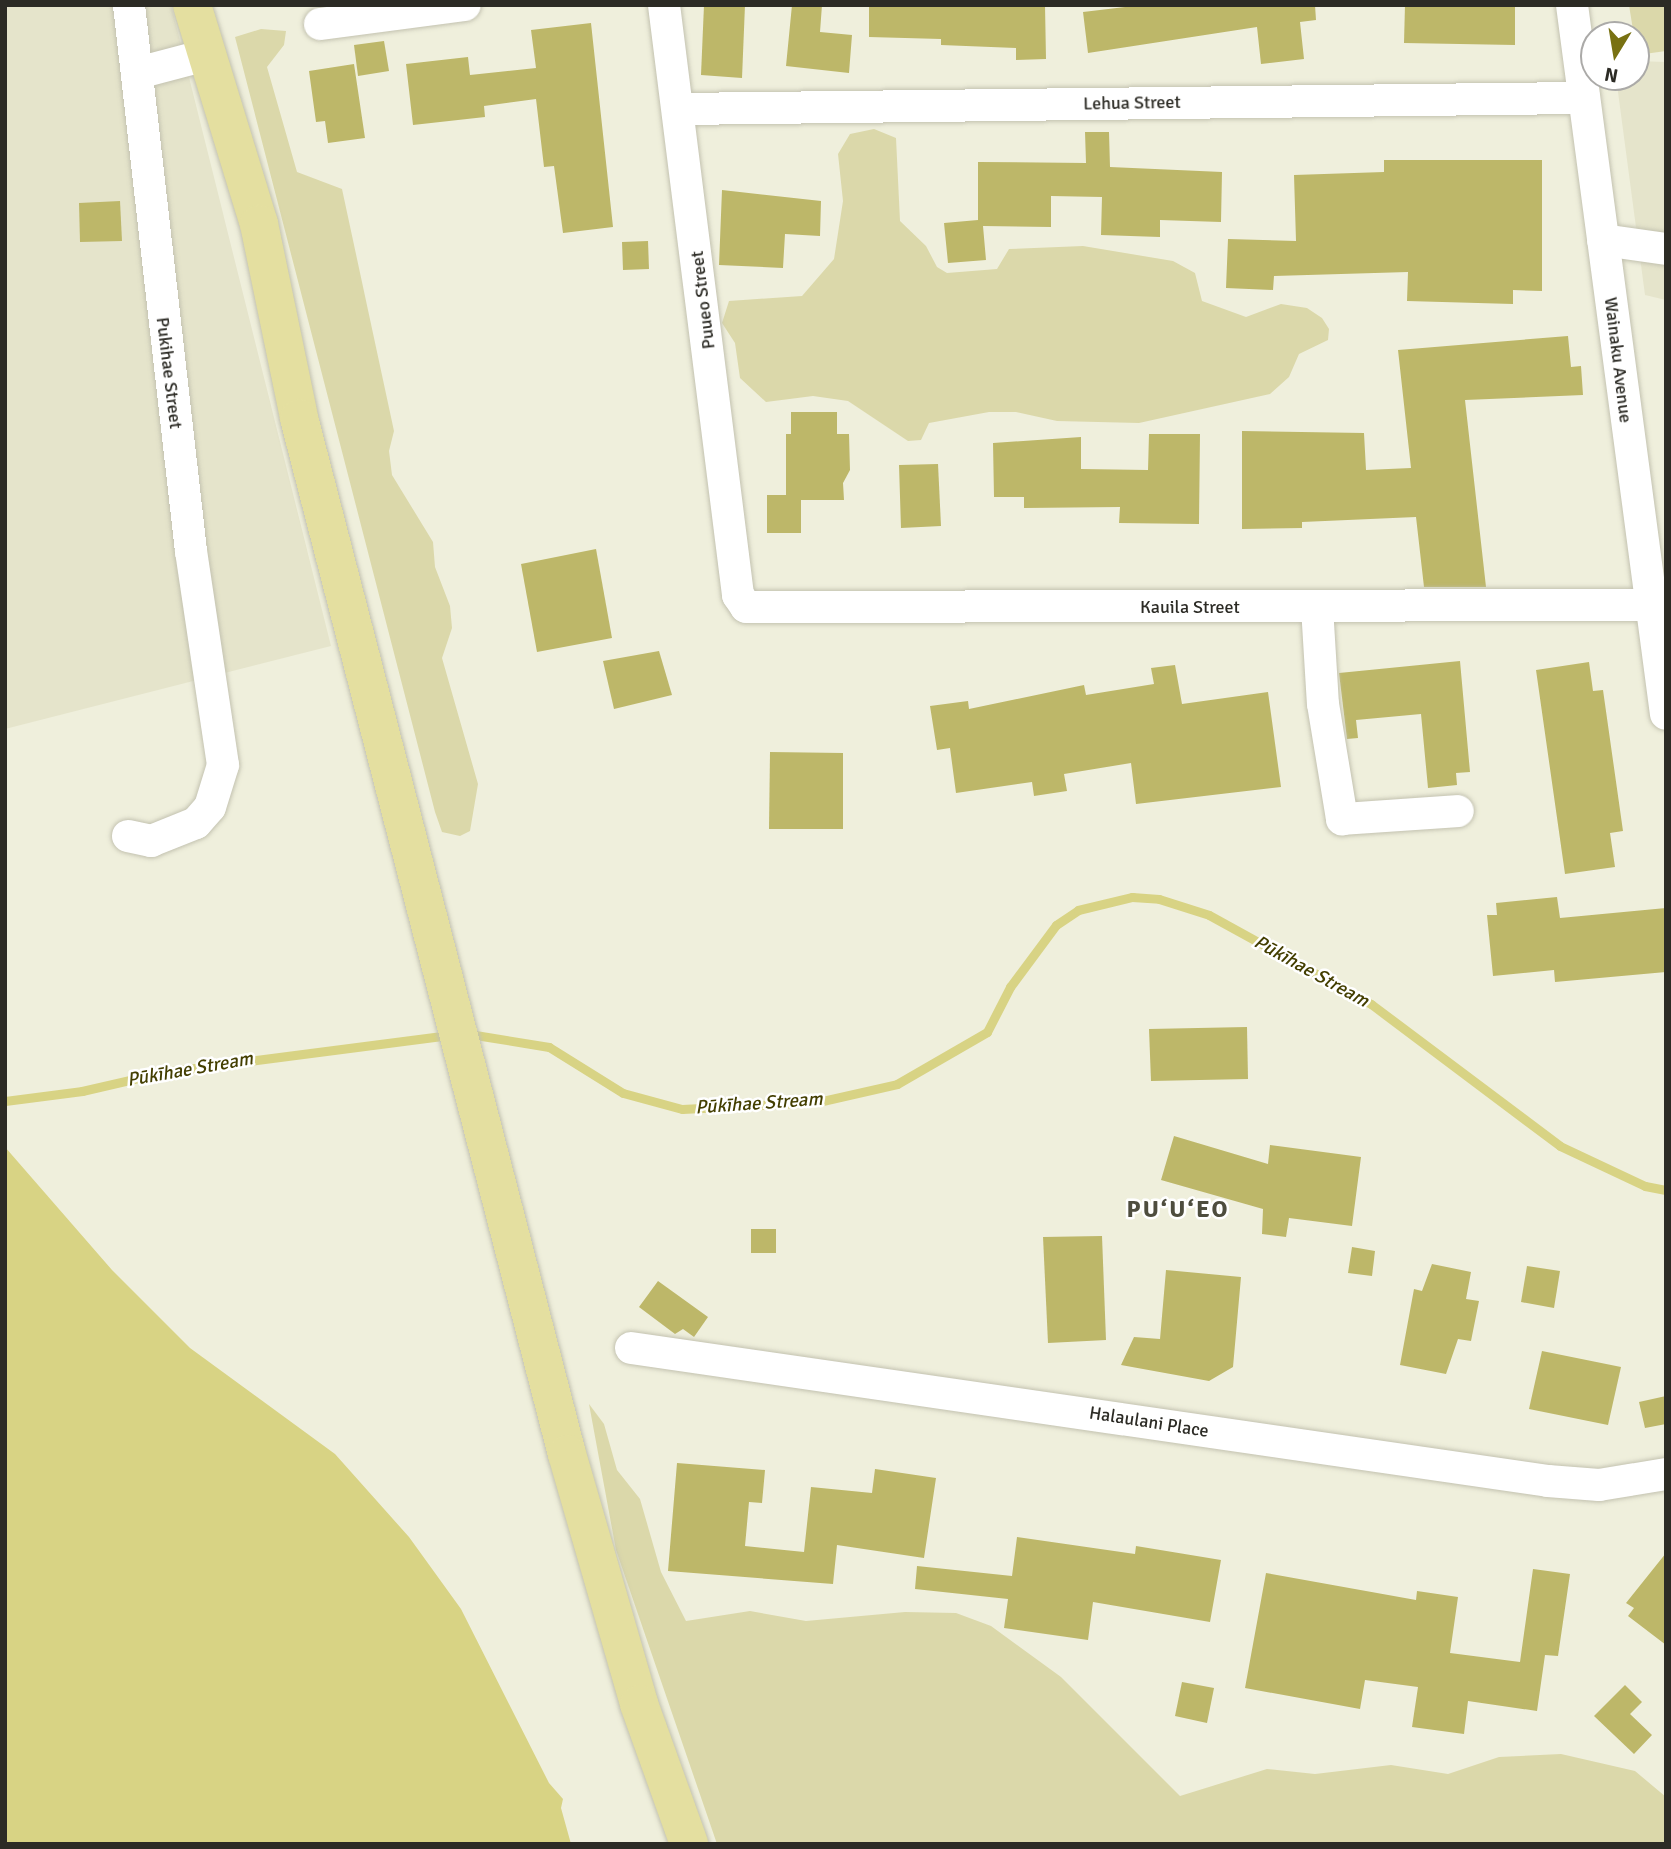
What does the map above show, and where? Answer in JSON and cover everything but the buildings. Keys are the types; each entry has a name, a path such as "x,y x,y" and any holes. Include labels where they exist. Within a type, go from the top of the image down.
{"main road":[{"path":"192,5 259,224 299,418 567,1454 639,1704 689,1844"}],"street":[{"name":"Pukihae Street","path":"128,836 151,841 177,833 210,807 223,765 206,671 145,173 138,73 129,5"},
{"path":"320,24 465,5"},
{"name":"Puueo Street","path":"664,5 738,595"},
{"name":"Wainaku Avenue","path":"1572,5 1649,605 1666,714"},
{"path":"138,73 206,55"},
{"name":"Lehua Street","path":"679,109 1584,98"},
{"path":"1603,240 1666,249"},
{"name":"Kauila Street","path":"738,595 747,607 758,610 1649,605"},
{"path":"1317,607 1323,704 1342,819 1458,811"},
{"name":"Halaulani Place","path":"631,1348 1548,1481 1599,1485 1666,1474"}],"shaded area":[{"path":"5,5 171,5 331,646 5,729"},
{"path":"1629,5 1666,5 1666,51 1650,53 1650,21 1632,21"},
{"path":"261,29 286,31 284,45 267,67 297,172 342,189 394,431 389,451 392,475 433,542 435,567 450,606 452,628 442,658 478,784 470,831 460,836 442,832 435,812 235,37"},
{"path":"1650,61 1666,62 1666,300 1645,295 1618,91 1650,91"},
{"path":"874,129 896,138 900,221 926,246 937,267 947,273 997,269 1009,249 1083,246 1173,261 1195,273 1202,301 1246,317 1281,304 1307,308 1322,318 1329,329 1328,340 1299,354 1289,377 1270,394 1139,423 1057,421 1016,412 989,412 929,423 921,440 908,441 848,401 813,396 766,402 740,378 735,343 722,323 729,301 802,296 834,259 843,201 838,154 850,134"},
{"path":"5,1147 112,1270 190,1348 335,1454 409,1537 461,1609 549,1783 563,1799 561,1808 571,1844 5,1844"},
{"path":"589,1404 604,1424 617,1470 640,1499 661,1572 686,1621 750,1611 806,1621 905,1612 956,1613 991,1626 1061,1677 1180,1796 1267,1769 1315,1774 1391,1765 1448,1774 1499,1757 1561,1754 1635,1771 1666,1797 1666,1844 717,1844 616,1550"}],"waterway":[{"name":"Pūkīhae Stream","path":"469,1034 549,1047 623,1093 682,1109 818,1102 897,1084 987,1032 1010,987 1056,925 1078,910 1132,897 1159,899 1209,915 1371,1004 1560,1146 1645,1186 1666,1190"},
{"name":"Pūkīhae Stream","path":"5,1101 82,1091 164,1072 448,1035"}],"district":[{"name":"PU‘U‘EO","path":"1178,1210"}]}
